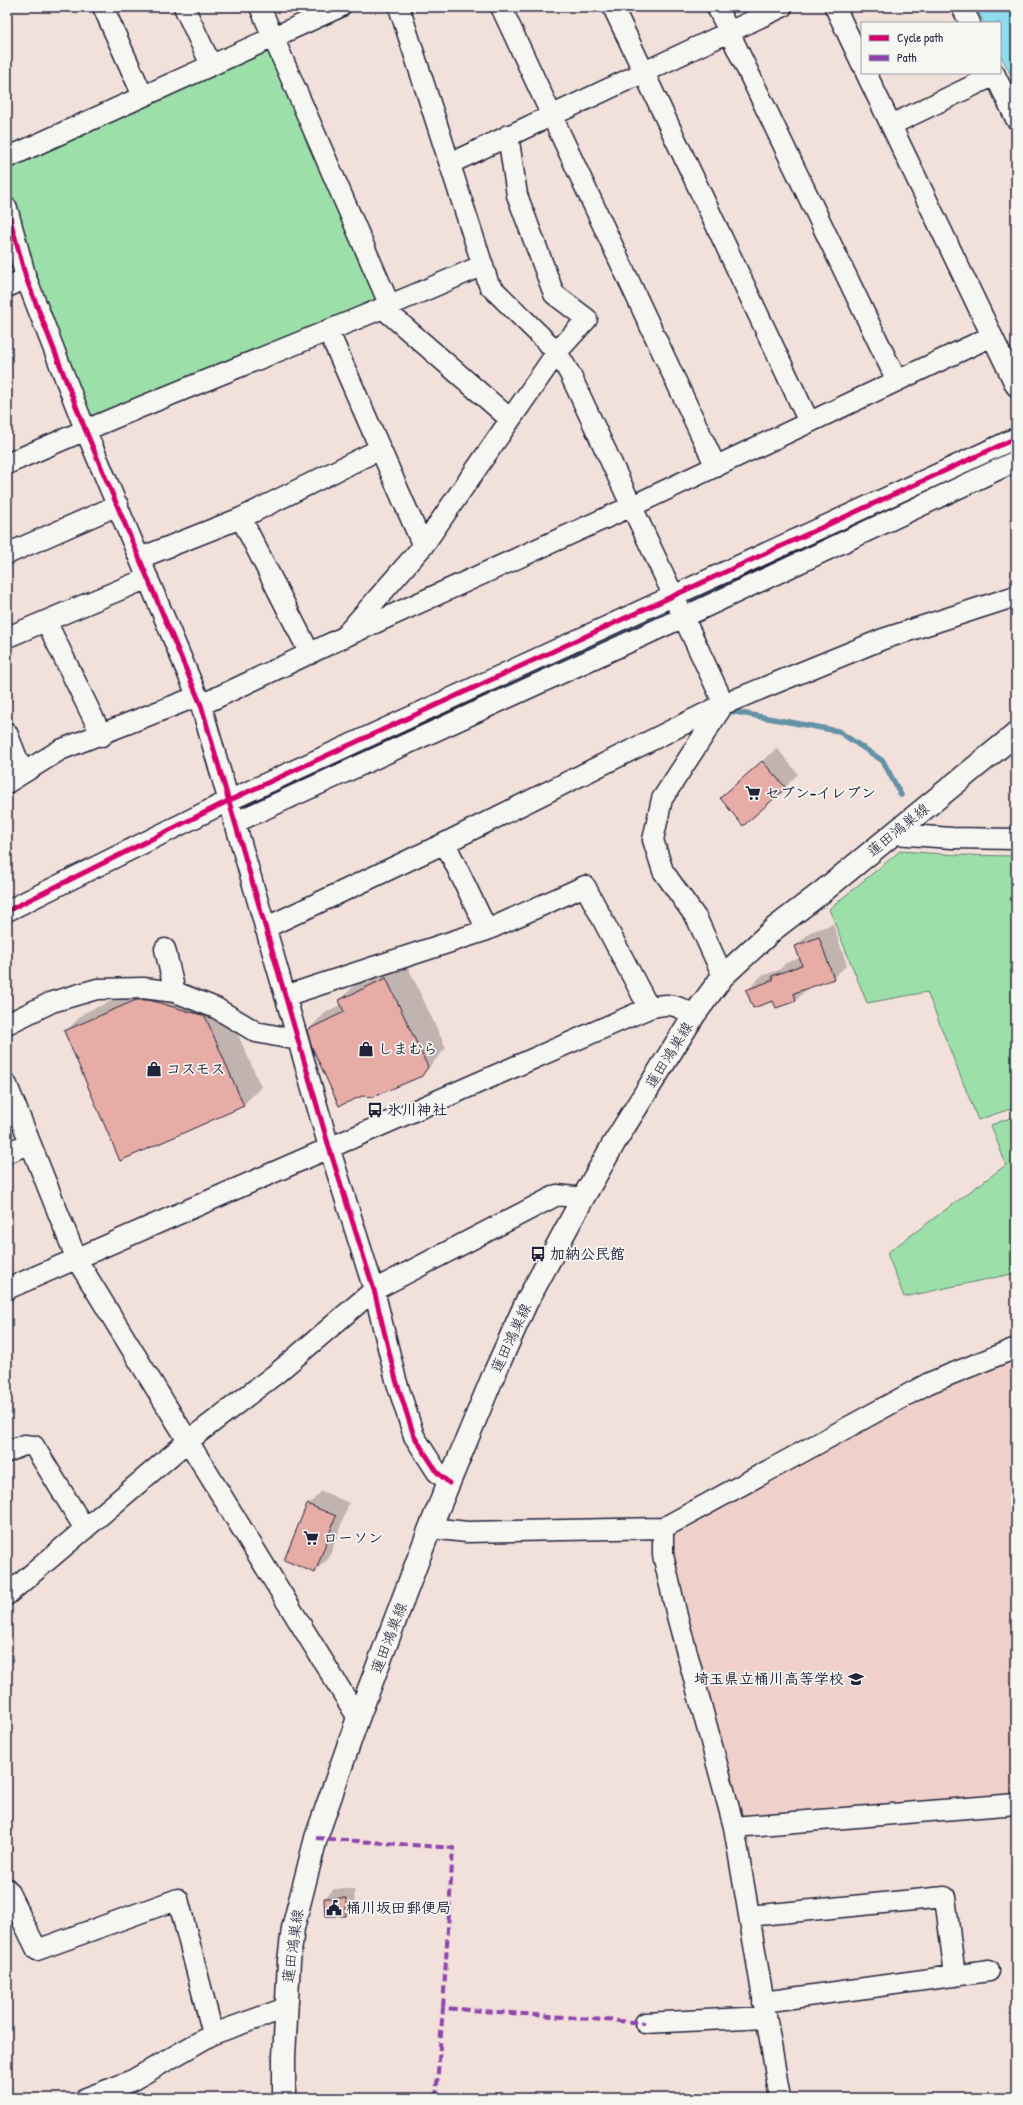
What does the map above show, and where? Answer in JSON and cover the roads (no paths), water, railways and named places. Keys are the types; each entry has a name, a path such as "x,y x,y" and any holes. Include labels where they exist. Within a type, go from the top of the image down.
{"main road":[{"name":"蓮田鴻巣線","path":"284,2098 286,2008 293,1928 316,1838 358,1718 430,1528 494,1374 526,1303 618,1137 694,1015 723,976 775,928 894,834 1016,734"}],"street":[{"path":"103,7 143,96"},
{"path":"184,7 212,65"},
{"path":"260,7 387,307 510,419"},
{"path":"399,7 451,163 489,285 557,352 570,374 724,704"},
{"path":"501,7 716,467"},
{"path":"613,7 809,422"},
{"path":"717,7 897,381"},
{"path":"451,163 782,7"},
{"path":"835,7 861,62"},
{"path":"962,7 970,22"},
{"path":"7,158 273,37 329,9"},
{"path":"866,74 1016,386"},
{"path":"891,125 994,74 1016,119"},
{"path":"344,637 423,546 557,352 587,319 554,294 517,195 508,135"},
{"path":"7,208 26,278 85,429 200,701 234,823 329,1147 374,1290 396,1380 414,1436 437,1472 449,1483"},
{"path":"7,464 85,429 387,307 483,265"},
{"path":"7,287 26,278"},
{"path":"328,330 423,546"},
{"path":"7,733 15,778 60,750 200,701 310,654 344,637 716,467 992,336"},
{"path":"7,911 228,801 1016,438"},
{"path":"140,558 241,518 380,449"},
{"path":"234,823 684,617 1016,461"},
{"path":"7,554 118,505"},
{"path":"241,518 310,654"},
{"path":"10,636 148,578"},
{"path":"265,928 445,842 724,704 883,639 1016,596"},
{"path":"46,621 102,736"},
{"path":"723,976 696,919 663,871 653,840 662,799 724,704"},
{"path":"894,834 952,838 1016,839"},
{"path":"445,842 487,930"},
{"path":"285,996 487,930 585,886 649,1008"},
{"path":"165,950 175,992"},
{"path":"7,1024 52,1002 97,989 143,988 175,992 216,1008 256,1032 298,1040"},
{"path":"7,1289 77,1260 329,1147 649,1008 663,1004 678,1006 694,1015"},
{"path":"7,1085 77,1260 358,1718"},
{"path":"7,1153 30,1143"},
{"path":"7,1595 188,1441 277,1373 374,1290 557,1195 583,1198"},
{"path":"430,1528 482,1532 663,1528 929,1383 1016,1348"},
{"path":"7,1452 24,1445 34,1446 85,1529"},
{"path":"663,1528 663,1555 677,1616 734,1827 780,2098"},
{"path":"734,1827 1016,1804"},
{"path":"7,1889 37,1950 178,1899 213,2034"},
{"path":"749,1916 944,1897 955,1976"},
{"path":"646,2024 765,2009 989,1971"},
{"path":"86,2098 130,2081 213,2034 286,2008"}],"water":[{"path":"976,7 1016,7 1016,85 1001,56 1001,22 984,22"}],"waterway":[{"path":"234,810 906,502"},
{"path":"726,708 730,711 838,731 883,761 901,795"}],"place":[{"name":"セブン-イレブン","path":"753,793"},
{"name":"しまむら","path":"366,1049"},
{"name":"コスモス","path":"154,1069"},
{"name":"氷川神社","path":"375,1110"},
{"name":"加納公民館","path":"538,1254"},
{"name":"ローソン","path":"311,1538"},
{"name":"埼玉県立桶川高等学校","path":"856,1679"},
{"name":"桶川坂田郵便局","path":"334,1908"}]}
